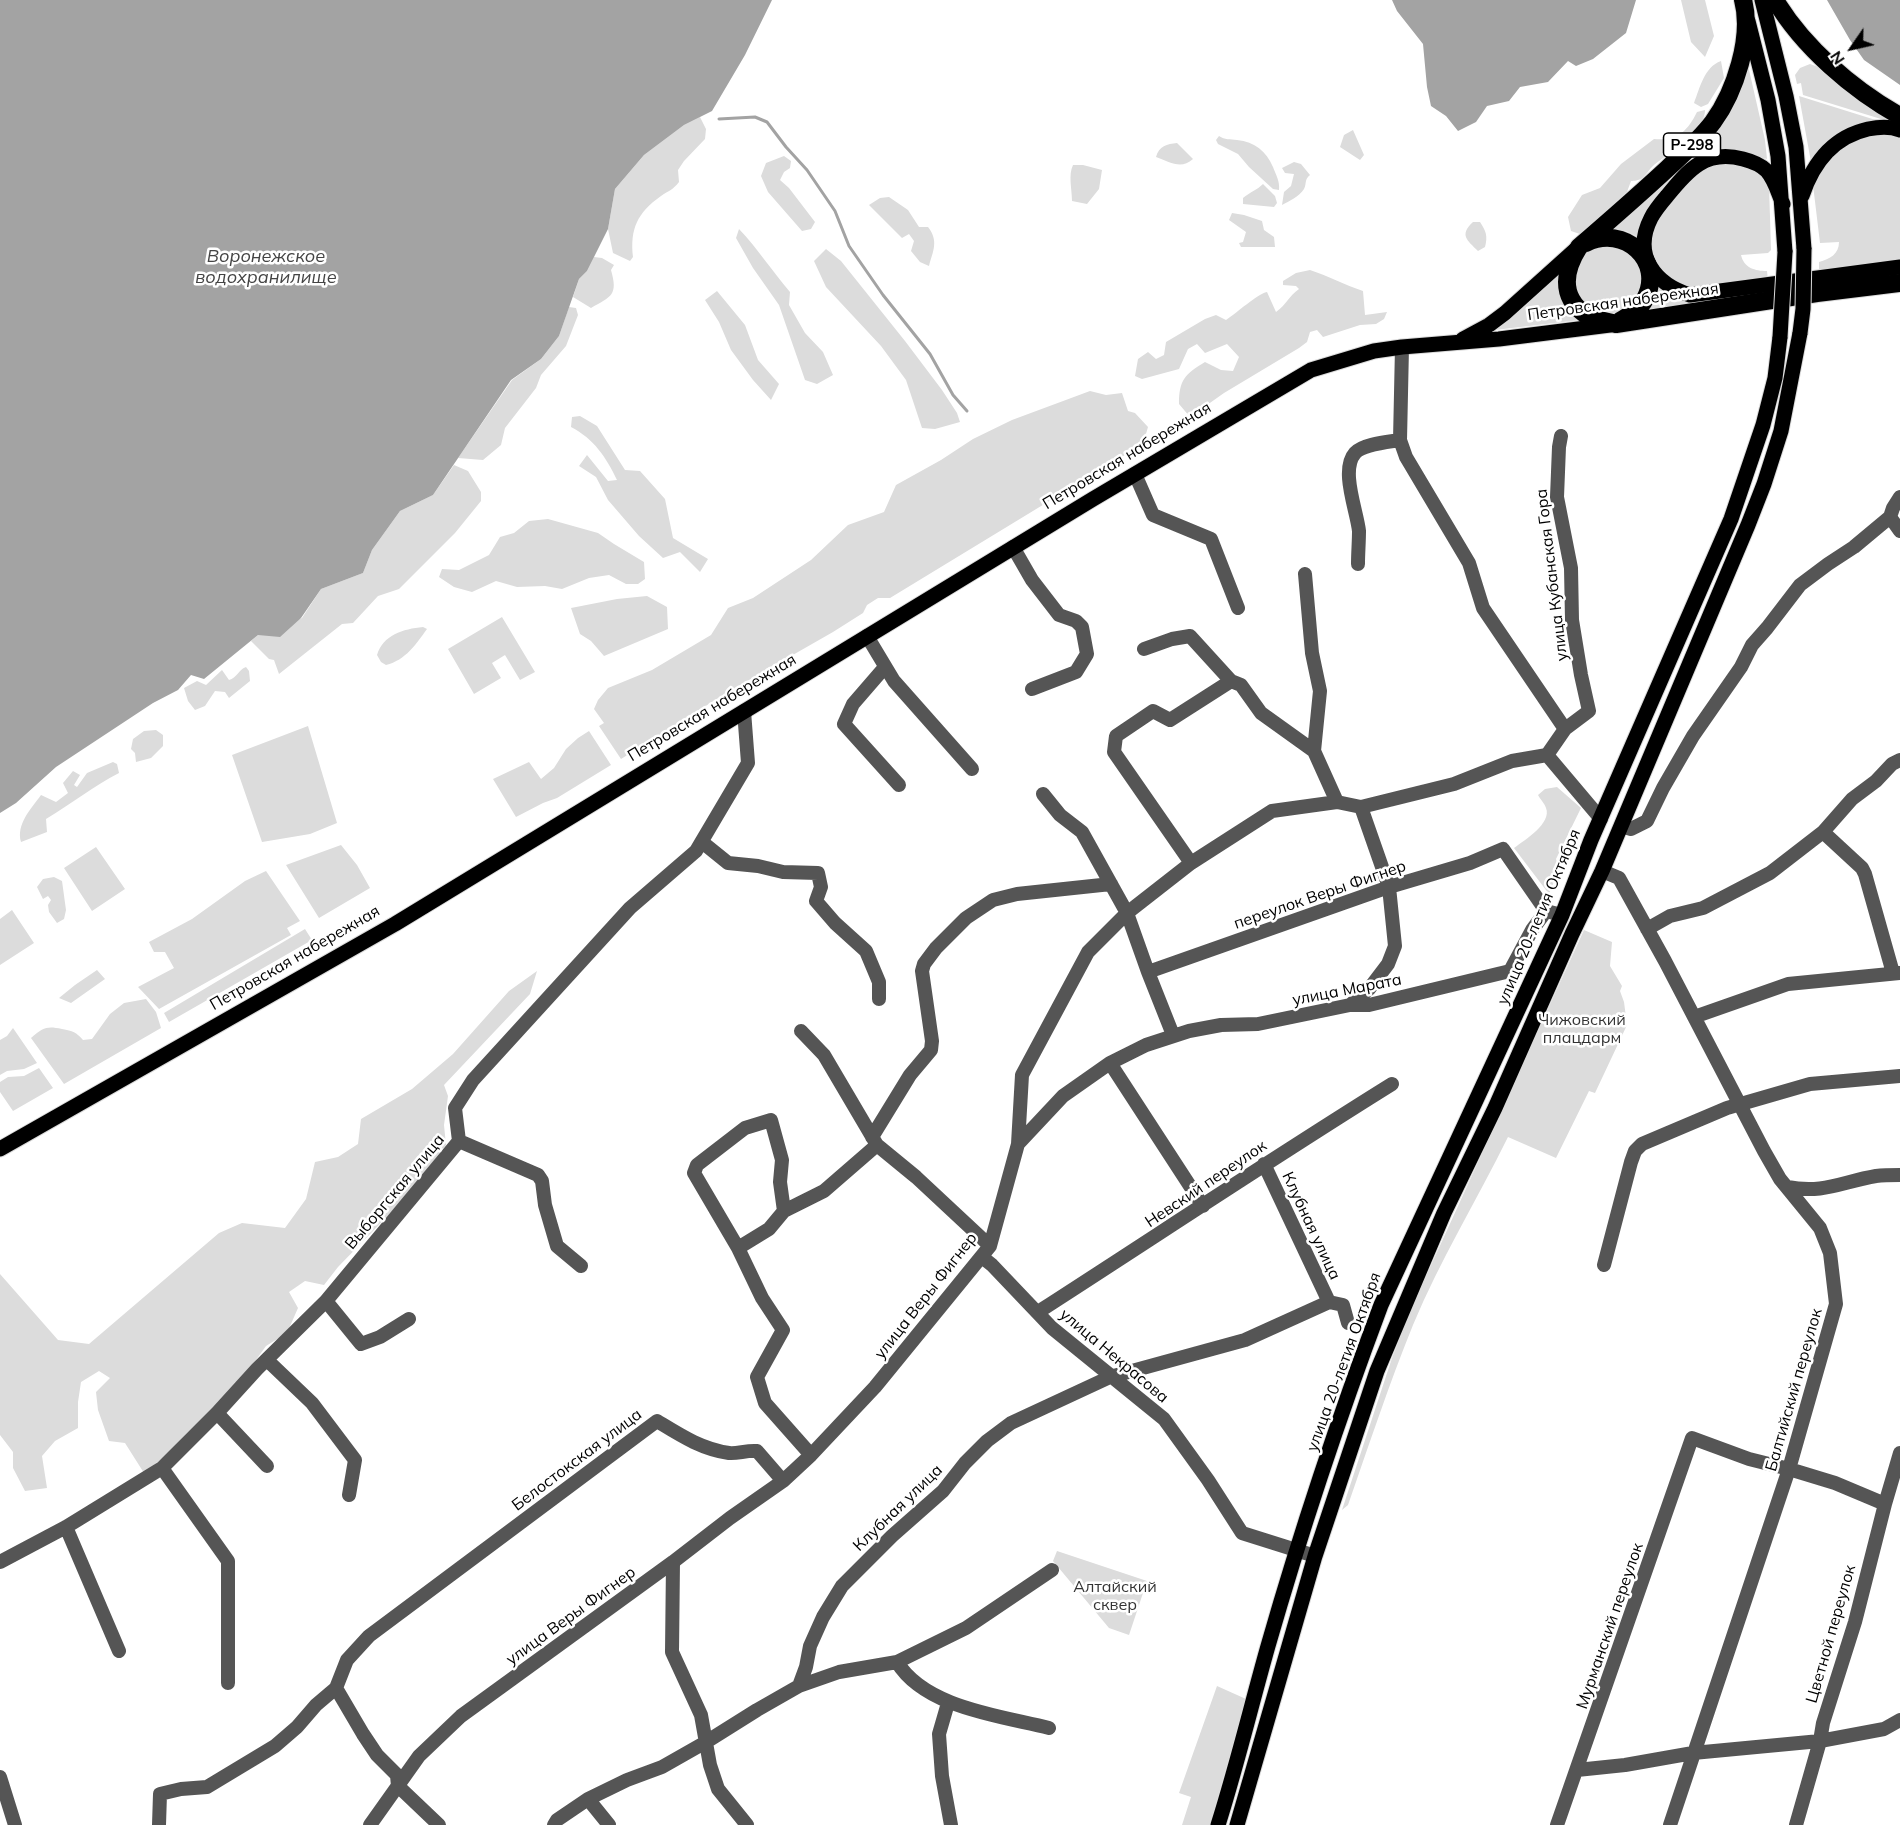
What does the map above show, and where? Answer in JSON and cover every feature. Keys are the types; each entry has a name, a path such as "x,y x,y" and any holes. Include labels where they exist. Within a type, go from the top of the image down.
{"highway":[{"path":"1775,0 1797,31 1821,56 1859,89 1900,116"},
{"name":"Р-298","path":"1616,324 1594,319 1577,307 1567,288 1568,266 1579,247 1682,154 1718,115 1741,59 1745,28 1744,3"},
{"path":"1579,247 1602,238 1614,238 1636,247 1646,262 1650,278 1649,290 1644,301 1637,310 1616,324"},
{"name":"Петровская набережная","path":"1616,324 1900,283"}],"main road":[{"name":"улица 20-летия Октября","path":"1237,1825 1315,1556 1377,1371 1444,1213 1495,1108 1602,871 1748,525 1781,431 1800,333 1803,309 1804,249 1801,198 1792,122 1762,0"},
{"name":"улица 20-летия Октября","path":"1218,1825 1236,1769 1297,1550 1358,1366 1381,1305 1562,915 1601,819 1731,519 1763,425 1774,378 1780,337 1785,252 1783,204 1773,128 1744,3"},
{"path":"1801,198 1813,170 1828,150 1837,143 1855,133 1876,128 1890,127 1900,130"},
{"path":"1783,204 1773,179 1758,164 1733,156 1702,161 1680,178 1651,218 1646,241 1646,262 1667,284 1690,295 1900,267"},
{"name":"Петровская набережная","path":"1457,342 1489,325 1505,313 1579,247"},
{"name":"Петровская набережная","path":"0,1149 394,924 1013,547 1311,370 1374,351 1402,346 1499,339 1616,324"}],"street":[{"path":"1402,346 1400,440 1406,457 1468,563 1483,608 1566,729 1547,755 1601,819"},
{"name":"улица Кубанская Гора","path":"1561,436 1558,447 1557,497 1571,568 1572,620 1581,675 1590,711 1566,729"},
{"path":"1358,564 1359,531 1350,488 1350,462 1356,452 1373,445 1400,440"},
{"path":"1135,474 1153,515 1211,539 1238,608"},
{"path":"1621,826 1631,829 1647,821 1694,736 1741,667 1752,645 1800,585 1890,518 1900,497"},
{"path":"1890,518 1900,531"},
{"path":"1013,547 1032,580 1059,615 1076,621 1082,627 1087,654 1076,672 1032,689"},
{"path":"1305,574 1312,653 1320,691 1314,751 1337,802"},
{"path":"867,636 894,681 972,769"},
{"path":"1144,649 1172,639 1190,636 1231,681 1241,685 1261,713 1314,751"},
{"path":"885,667 853,704 844,724 899,785"},
{"path":"1191,863 1113,752 1116,736 1153,711 1170,720 1231,681"},
{"name":"Выборгская улица","path":"0,1562 66,1527 162,1468 326,1301 459,1141 455,1108 473,1080 630,908 696,851 748,763 744,711"},
{"name":"улица Веры Фигнер","path":"370,1825 419,1756 461,1716 783,1481 811,1455 875,1387 986,1251 1018,1144 1022,1076 1088,952 1127,913 1191,863 1272,811 1337,802 1361,807 1454,784 1512,761 1547,755"},
{"path":"1647,929 1670,916 1703,908 1770,873 1823,832 1852,799 1876,781 1892,764 1900,760"},
{"path":"1043,794 1060,815 1082,832 1127,913 1173,1035"},
{"path":"1350,1005 1369,989 1388,964 1395,946 1389,887 1361,807"},
{"path":"1694,1017 1788,984 1896,973 1862,868 1823,832"},
{"path":"702,842 728,863 758,866 783,872 818,873 821,887 816,901 835,923 866,951 879,982 879,999"},
{"name":"переулок Веры Фигнер","path":"1148,972 1389,887 1470,863 1503,849 1546,912"},
{"name":"Балтийский переулок","path":"1602,871 1619,878 1764,1152 1787,1187 1820,1228 1830,1253 1836,1304 1789,1469 1670,1825"},
{"path":"738,1248 769,1228 784,1211 824,1191 874,1141 910,1075 931,1050 932,1041 923,989 924,964 936,948 966,918 993,900 1017,894 1111,884"},
{"path":"1546,912 1562,915"},
{"name":"улица Марата","path":"1018,1144 1063,1096 1110,1063 1146,1045 1173,1035 1221,1026 1258,1024 1350,1005 1369,1005 1510,971 1532,930 1546,912"},
{"name":"улица Некрасова","path":"801,1031 824,1055 874,1141 916,1177 986,1251 992,1265 1052,1328 1164,1419 1208,1480 1242,1533 1315,1556"},
{"path":"1110,1063 1203,1206"},
{"path":"1604,1264 1635,1151 1642,1144 1726,1108 1739,1106 1774,1093 1809,1084 1900,1076"},
{"name":"Невский переулок","path":"1038,1312 1264,1164 1392,1084"},
{"path":"784,1211 780,1182 782,1160 771,1120 746,1128 697,1165 694,1173 738,1248 762,1298 783,1330 757,1377 765,1403 811,1455"},
{"path":"459,1141 538,1174 543,1181 545,1205 557,1246 581,1266"},
{"name":"Клубная улица","path":"1264,1164 1329,1302"},
{"path":"1787,1187 1803,1190 1832,1188 1876,1176 1900,1175"},
{"path":"326,1301 361,1344 380,1337 409,1319"},
{"name":"Клубная улица","path":"799,1686 810,1646 823,1617 842,1586 892,1536 943,1491 965,1463 987,1441 1011,1423 1110,1377 1245,1340 1329,1302 1343,1305 1348,1323"},
{"path":"267,1360 312,1402 355,1460 349,1495"},
{"path":"217,1413 267,1466"},
{"name":"Белостокская улица","path":"336,1688 347,1660 369,1636 657,1420 692,1443 731,1454 757,1450 783,1481"},
{"name":"Мурманский переулок","path":"1557,1825 1692,1438 1749,1459 1789,1469"},
{"name":"Цветной переулок","path":"1796,1825 1823,1723 1855,1622 1900,1453"},
{"path":"162,1468 228,1561 228,1683"},
{"path":"1789,1469 1835,1483 1885,1504"},
{"path":"66,1527 119,1651"},
{"path":"673,1562 672,1652 701,1715 710,1765 718,1789 747,1825"},
{"path":"554,1825 557,1820 588,1799 627,1780 662,1767 799,1686 839,1672 897,1662 966,1628 1052,1570"},
{"path":"897,1662 902,1671 918,1685 948,1703 1049,1728"},
{"path":"159,1825 160,1794 181,1789 207,1787 275,1746 297,1727 316,1704 336,1688 377,1755 397,1775 398,1786 439,1825"},
{"path":"948,1703 939,1734 942,1776 951,1825"},
{"path":"1577,1770 1624,1765 1693,1753 1820,1741 1884,1729 1900,1720"},
{"path":"0,1777 15,1825"},
{"path":"588,1799 609,1825"}],"green space":[{"path":"1681,0 1705,0 1714,36 1705,57 1691,42"},
{"path":"1721,61 1724,78 1708,104 1701,107 1694,103 1701,85 1710,68"},
{"path":"1747,61 1765,140 1767,159 1743,153 1714,152 1640,238 1626,231 1609,229 1662,182"},
{"path":"1810,64 1821,68 1894,123 1803,95 1801,83 1797,84 1795,75 1800,68"},
{"path":"1799,96 1882,122 1811,162"},
{"path":"1705,110 1704,117 1693,133 1654,165 1643,178 1631,181 1627,192 1580,234 1571,231 1568,217 1582,195 1600,188 1621,164 1654,139 1675,137 1680,134 1697,112"},
{"path":"700,117 706,129 705,139 678,170 677,185 653,202 641,215 634,230 633,257 630,261 613,253 608,229 615,189 644,155 684,125"},
{"path":"1353,130 1364,155 1360,160 1340,147 1344,135"},
{"path":"1872,133 1900,135 1900,263 1819,273 1819,262 1833,255 1839,242 1820,243 1813,185 1821,167 1844,144"},
{"path":"1219,136 1249,143 1263,152 1276,175 1279,190 1273,189 1238,154 1218,144 1216,140"},
{"path":"1177,143 1193,159 1180,165 1156,157 1164,146"},
{"path":"784,156 791,161 790,168 784,172 780,180 815,222 811,229 802,231 768,192 761,176 766,163"},
{"path":"1294,162 1301,164 1310,175 1302,192 1282,205 1284,192 1291,186 1294,174 1285,173 1282,168"},
{"path":"1729,163 1755,169 1769,184 1771,250 1768,253 1741,255 1751,268 1767,271 1768,280 1691,291 1661,273 1651,252 1653,225 1675,191 1710,164"},
{"path":"1073,165 1102,170 1099,189 1087,204 1072,201 1070,178"},
{"path":"1263,184 1275,196 1277,203 1274,207 1243,204 1243,198"},
{"path":"889,197 908,210 919,227 928,227 931,232 934,246 929,266 920,262 911,251 914,241 909,234 902,238 869,205 880,198"},
{"path":"1232,213 1262,221 1264,230 1274,237 1275,247 1241,247 1239,243 1243,242 1246,232 1229,220"},
{"path":"1473,222 1480,222 1486,234 1485,247 1478,251 1466,237 1466,230"},
{"path":"739,229 790,292 789,305 805,333 823,352 833,375 817,384 805,380 779,305 753,268 736,238"},
{"path":"1601,244 1632,252 1644,278 1636,300 1624,310 1611,313 1599,311 1588,305 1580,295 1576,283 1577,269 1585,254"},
{"path":"826,249 841,261 905,341 942,390 960,422 935,429 922,428 906,380 881,346 826,287 814,261"},
{"path":"594,257 602,258 614,265 611,270 614,285 612,294 591,308 573,297 579,279 587,271"},
{"path":"1310,270 1363,291 1365,315 1387,312 1384,319 1376,324 1360,325 1323,337 1317,330 1310,332 1307,342 1299,348 1224,393 1190,417 1179,404 1180,389 1184,378 1205,362 1221,370 1233,371 1239,357 1227,344 1205,353 1197,344 1188,349 1179,369 1142,379 1135,376 1138,359 1148,352 1156,359 1164,355 1166,342 1205,319 1216,315 1226,320 1267,292 1276,312 1299,289 1296,286 1283,285 1283,281 1296,273"},
{"path":"1900,273 1637,314 1655,279 1673,294"},
{"path":"1558,275 1563,300 1580,320 1495,330"},
{"path":"717,291 745,325 758,360 779,384 771,400 731,350 719,322 705,300"},
{"path":"569,307 576,308 578,315 566,346 541,375 536,388 505,428 501,445 483,460 458,458 512,380 541,359 559,336"},
{"path":"1090,391 1106,395 1122,393 1128,411 1135,413 1148,427 1143,444 890,598 878,598 867,605 863,613 833,632 728,692 621,759 599,726 604,723 594,709 608,688 652,670 711,635 728,608 753,598 811,560 848,525 884,512 896,485 973,439 1012,420"},
{"path":"580,416 597,426 625,470 640,471 665,499 673,538 708,559 700,572 680,552 663,558 639,536 608,500 596,477 579,466 587,455 608,481 617,480 598,449 571,427 572,417"},
{"path":"454,465 468,471 481,492 481,501 455,533 399,589 378,596 353,623 342,624 279,674 274,660 269,659 251,641 258,635 302,618 321,589 363,573 372,550 400,511 433,495"},
{"path":"548,519 598,533 644,562 645,579 638,584 626,584 609,575 589,578 562,589 545,586 517,587 496,581 472,592 454,587 439,577 442,569 459,570 489,555 500,537 514,533 529,521"},
{"path":"647,596 667,607 668,629 604,656 591,641 580,634 571,608"},
{"path":"502,617 535,672 520,680 505,655 492,663 501,678 474,694 448,649"},
{"path":"423,627 427,629 405,655 393,663 386,665 381,662 377,655 384,642 401,631"},
{"path":"246,667 250,681 229,698 225,692 215,691 205,706 195,710 188,701 184,688 197,681 206,685 222,670 229,680"},
{"path":"308,726 337,823 310,834 262,842 232,755"},
{"path":"156,730 163,735 163,746 151,758 136,762 135,753 131,749 133,739 144,731"},
{"path":"589,731 611,765 557,798 516,817 493,779 529,762 541,779 554,768 566,749"},
{"path":"113,762 117,764 119,773 46,819 47,832 21,842 22,823 41,795 56,802 68,793 63,783 73,771 80,775 74,785 77,787 87,773"},
{"path":"1557,787 1581,808 1556,859 1559,869 1549,894 1514,848 1531,836 1545,819 1546,808 1538,795 1545,789"},
{"path":"341,845 357,865 370,888 319,918 286,865"},
{"path":"96,847 125,889 92,911 64,868"},
{"path":"266,871 300,921 287,928 291,935 159,1009 138,987 174,968 165,952 154,952 149,942 192,919 245,881"},
{"path":"54,877 62,881 66,910 64,919 57,923 49,912 48,905 51,900 48,896 43,899 37,887 43,879"},
{"path":"12,910 34,943 0,965 0,919"},
{"path":"305,929 312,940 169,1022 164,1013"},
{"name":"Чижовский плацдарм","path":"1584,930 1612,942 1610,966 1622,986 1620,991 1627,1025 1595,1093 1589,1091 1556,1158 1508,1137 1413,1325 1348,1505 1342,1510 1392,1358 1411,1309"},
{"path":"97,970 105,979 71,1003 59,998 75,985"},
{"path":"537,971 530,994 444,1085 448,1096 444,1125 446,1145 406,1197 338,1267 324,1285 305,1281 289,1292 298,1308 287,1333 266,1346 243,1378 213,1409 164,1457 144,1473 125,1443 109,1441 98,1410 96,1392 110,1378 99,1371 81,1382 78,1428 55,1441 42,1456 47,1488 25,1491 13,1468 13,1452 0,1435 0,1274 58,1340 89,1344 219,1233 242,1223 285,1228 306,1199 315,1162 338,1157 358,1144 361,1119 412,1089 453,1054 509,991"},
{"path":"146,999 156,1012 161,1028 64,1084 31,1038 46,1028 53,1028 72,1031 83,1040 92,1039 110,1014 124,1003"},
{"path":"13,1028 37,1063 0,1075 0,1040 7,1036"},
{"path":"39,1068 53,1088 13,1111 0,1092 0,1082 8,1077 24,1076"},
{"name":"Алтайский сквер","path":"1057,1551 1147,1581 1129,1635 1109,1628 1053,1561"},
{"path":"1217,1686 1246,1699 1210,1825 1182,1825 1191,1797 1179,1793"}],"water":[{"name":"Воронежское водохранилище","path":"0,0 772,0 745,55 712,111 684,125 644,155 615,189 608,229 587,271 579,279 559,336 541,359 511,380 433,495 400,511 372,550 363,573 321,589 301,618 280,637 258,635 204,679 191,675 178,690 153,703 56,767 16,803 0,813"},
{"path":"1392,0 1636,0 1626,33 1593,59 1576,66 1568,61 1548,82 1520,87 1509,101 1487,106 1476,122 1458,131 1446,116 1431,106 1423,44 1397,11"},
{"path":"1827,0 1900,0 1900,85 1864,60"}],"waterway":[{"path":"719,119 755,117 767,122 807,170 835,211 849,246 883,295 930,354 953,395 967,411"}]}
